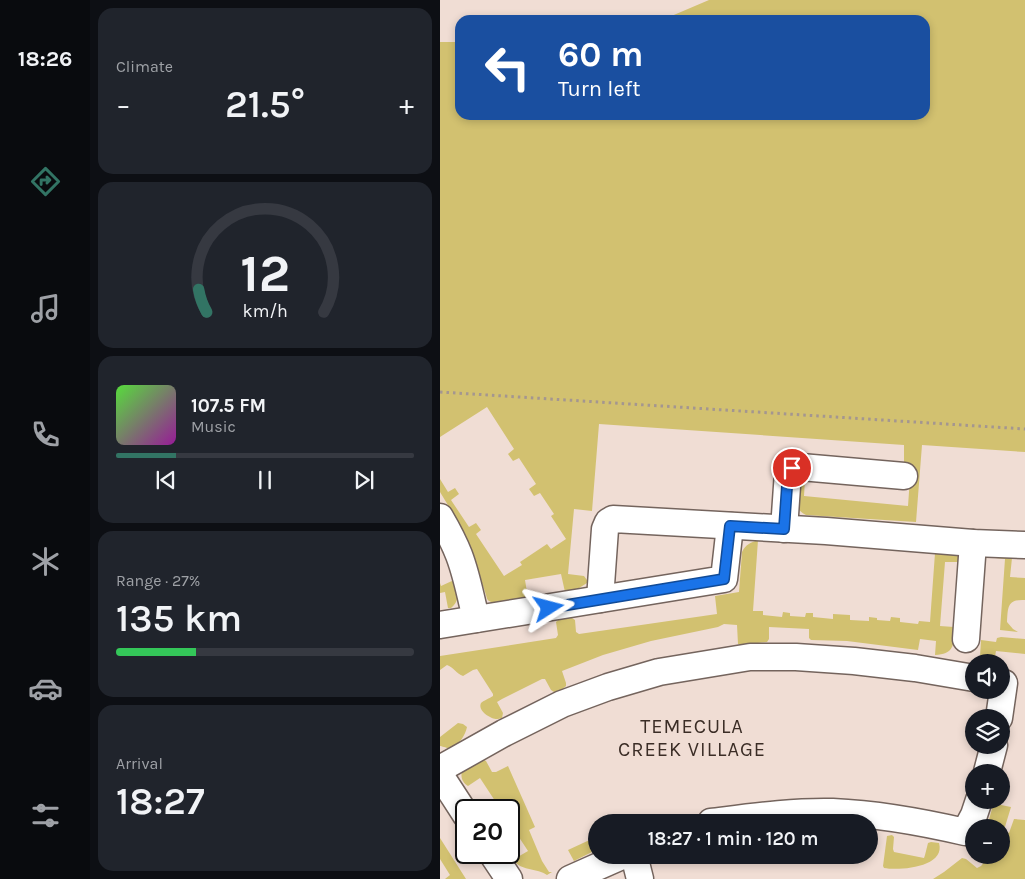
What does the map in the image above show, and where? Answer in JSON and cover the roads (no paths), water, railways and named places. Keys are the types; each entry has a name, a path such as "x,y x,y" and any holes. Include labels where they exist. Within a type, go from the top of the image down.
{"lane":[{"path":"784,529 788,472 792,468 802,467 904,476"},
{"path":"440,517 460,556 476,619"},
{"path":"600,599 605,529 608,522 613,519 1025,545"},
{"path":"440,625 724,579 730,526"},
{"path":"966,639 973,543"},
{"path":"440,769 504,733 562,704 608,687 658,672 750,657 796,657 854,660 965,676"},
{"path":"440,775 456,799"},
{"path":"878,816 965,832 976,809"},
{"path":"786,814 833,812 859,814"},
{"path":"499,864 509,879"},
{"path":"570,879 615,864"},
{"path":"623,864 640,879"}],"district":[{"name":"TEMECULA CREEK VILLAGE","path":"692,738"}]}
